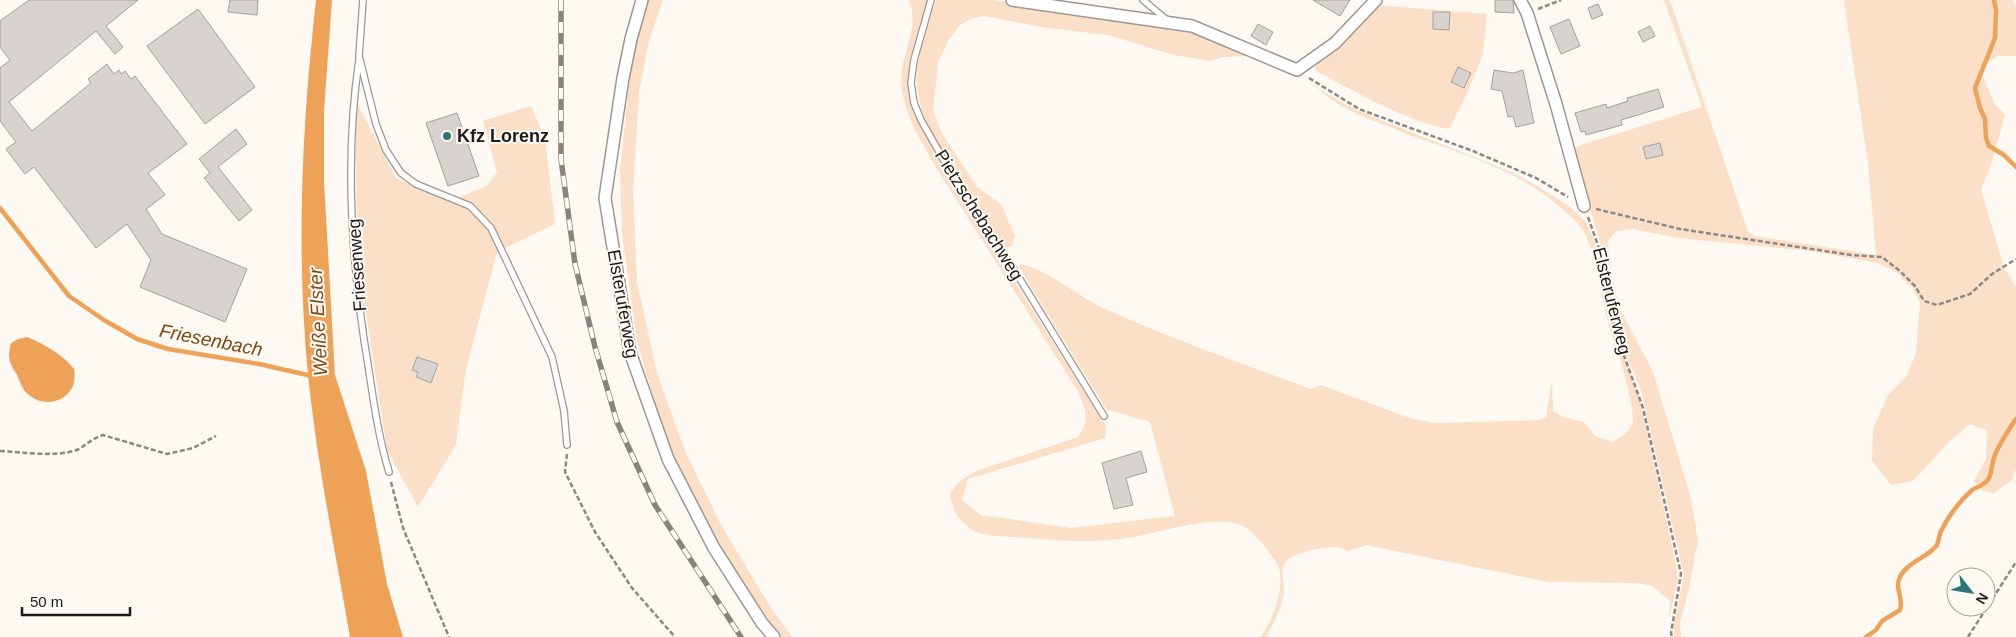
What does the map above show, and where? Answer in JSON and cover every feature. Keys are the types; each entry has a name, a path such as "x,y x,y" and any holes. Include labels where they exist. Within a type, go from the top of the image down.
{"street":[{"name":"Elsteruferweg","path":"642,0 623,78 605,198 630,352 668,459 714,548 762,623 774,637"},
{"path":"1012,0 1192,26 1297,70 1335,43 1376,0"},
{"path":"1520,0 1527,13 1556,104 1584,206"}],"lane":[{"name":"Friesenweg","path":"363,0 353,107 352,189 356,279 360,321 379,435 389,472"},
{"name":"Pietzschebachweg","path":"931,0 914,60 911,83 914,103 921,120 964,196 1010,263 1104,416"},
{"path":"1144,0 1171,22"},
{"name":"Friesenweg","path":"359,56 376,124 386,150 401,173 416,184 470,206 491,228 552,357 564,411 567,445"}],"path":[{"path":"1527,13 1561,0"},
{"path":"1297,70 1359,109 1473,151 1536,178 1584,206 1680,229 1851,255 1882,257 1910,281 1924,301 1938,305 1970,294 1992,274 2016,259"},
{"name":"Elsteruferweg","path":"1584,206 1602,257 1609,304 1618,339 1644,408 1681,574 1671,633 1672,637"},
{"path":"0,451 64,453 79,448 93,438 103,435 167,454 193,448 216,436"},
{"path":"567,445 565,472 595,532 632,588 675,637"},
{"path":"389,472 403,528 449,637"},
{"path":"1968,637 2016,562"}],"shaded area":[{"path":"648,0 663,0 649,41 639,92 633,190 637,282 657,373 685,451 721,525 771,608 792,637 783,637 762,611 735,571 679,469 658,413 637,342 622,234 620,170 632,58"},
{"path":"908,0 927,0 912,58 909,80 913,106 923,130 941,165 1106,426 1105,438 968,479 962,500 981,515 1071,528 1175,516 1150,422 1109,410 1108,412 1031,287 1019,266 1020,264 1039,270 1101,307 1179,340 1311,389 1321,385 1407,417 1434,423 1540,420 1546,417 1552,380 1553,411 1563,417 1584,422 1595,436 1612,442 1628,430 1633,419 1630,395 1607,318 1593,254 1585,234 1575,220 1553,201 1516,177 1496,167 1362,116 1342,106 1316,87 1373,117 1509,171 1569,206 1585,221 1591,232 1600,261 1616,337 1641,404 1676,564 1678,580 1669,619 1669,600 1653,586 1637,583 1548,582 1366,545 1348,551 1334,547 1314,549 1287,560 1283,567 1284,591 1280,609 1266,637 1261,637 1266,630 1278,601 1280,590 1279,570 1266,548 1252,532 1243,526 1232,522 1218,521 1186,525 1127,538 1084,541 986,535 976,532 964,524 956,513 950,493 960,481 976,471 1078,437 1084,425 1086,415 1079,393 937,169 910,118 901,84 903,63 913,20"},
{"path":"936,0 994,0 1121,19 1142,26 1163,26 1201,36 1247,53 1247,56 1223,57 1210,61 1173,55 1108,35 1047,28 985,16 972,18 960,25 948,41 938,63 933,111 942,133 977,187 1001,204 1015,236 1013,245 1007,248 988,226 938,146 919,99 917,85 918,63 925,31"},
{"path":"1664,0 1670,0 1748,232 1754,236 1876,255 1868,163 1844,0 2013,0 2016,7 2016,56 1998,56 1979,68 1995,104 2005,115 1990,168 1981,189 2004,268 2016,286 2016,468 2012,480 1994,493 1983,491 1974,481 1986,459 1987,430 1970,424 1949,442 1913,481 1891,485 1872,461 1873,429 1888,395 1905,378 1916,354 1920,302 1912,288 1897,273 1878,263 1812,251 1678,238 1633,229 1616,231 1608,242 1610,270 1620,309 1653,372 1691,498 1698,541 1689,589 1680,622 1681,637 1674,637 1674,621 1684,575 1641,391 1616,330 1598,234 1580,180 1575,147 1702,107"},
{"path":"1377,5 1487,14 1483,54 1467,93 1449,129 1398,113 1316,71 1316,63 1359,28"},
{"path":"357,103 396,178 449,201 487,186 497,172 483,121 531,106 545,139 555,224 497,252 466,369 456,445 418,507 387,450 358,261 355,136"}],"water":[{"name":"Weiße Elster","path":"316,0 332,0 324,111 324,181 335,375 366,471 387,584 403,637 350,637 316,441 304,328 302,187 307,93"},
{"path":"27,337 53,350 74,369 72,388 58,400 52,402 40,401 34,399 23,389 11,363 9,352 11,343"}],"building":[{"path":"29,0 138,0 106,26 123,47 115,54 96,31 9,102 32,131 91,83 88,79 107,64 114,74 119,70 121,74 125,71 131,79 135,76 187,144 148,173 165,195 146,209 162,234 247,269 225,322 140,287 151,260 127,224 96,248 34,167 25,174 6,149 16,142 0,121 0,68 10,60 0,47 0,21"},
{"path":"230,0 258,0 257,15 228,12"},
{"path":"1313,0 1350,0 1340,16"},
{"path":"1495,0 1513,0 1514,13 1495,12"},
{"path":"1598,4 1603,15 1592,19 1588,8"},
{"path":"198,9 255,87 205,124 147,46"},
{"path":"1433,12 1450,12 1449,30 1433,29"},
{"path":"1569,19 1580,46 1561,54 1550,27"},
{"path":"1258,24 1273,32 1266,45 1251,36"},
{"path":"1650,26 1655,36 1643,42 1638,32"},
{"path":"1458,67 1471,73 1464,88 1451,82"},
{"path":"1494,70 1513,73 1523,70 1534,123 1516,127 1513,116 1508,117 1502,91 1491,89"},
{"path":"1658,89 1664,107 1621,120 1622,125 1586,135 1585,131 1581,132 1575,113 1606,104 1607,108 1628,101 1627,98"},
{"path":"457,113 479,176 448,186 426,123"},
{"path":"236,129 247,144 218,167 252,210 239,221 204,178 210,173 199,159"},
{"path":"1660,143 1663,155 1646,159 1643,147"},
{"path":"417,357 438,364 431,383 416,377 418,372 412,370"},
{"path":"1141,451 1147,472 1126,478 1133,505 1114,509 1102,463"}],"waterway":[{"path":"1994,0 1996,10 1995,38 1975,88 1985,119 1986,138 1989,146 2004,155 2016,167"},
{"name":"Friesenbach","path":"0,208 69,296 104,320 137,339 168,349 259,364 312,376"},
{"path":"1866,637 1876,630 1882,621 1900,610 1901,601 1898,581 1903,572 1937,545 1940,533 1959,504 1971,491 1987,481 1997,450 2016,419"}],"railway":[{"path":"561,0 561,159 575,264 595,347 617,422 655,505 741,637"}],"place":[{"name":"Kfz Lorenz","path":"447,136"}]}
